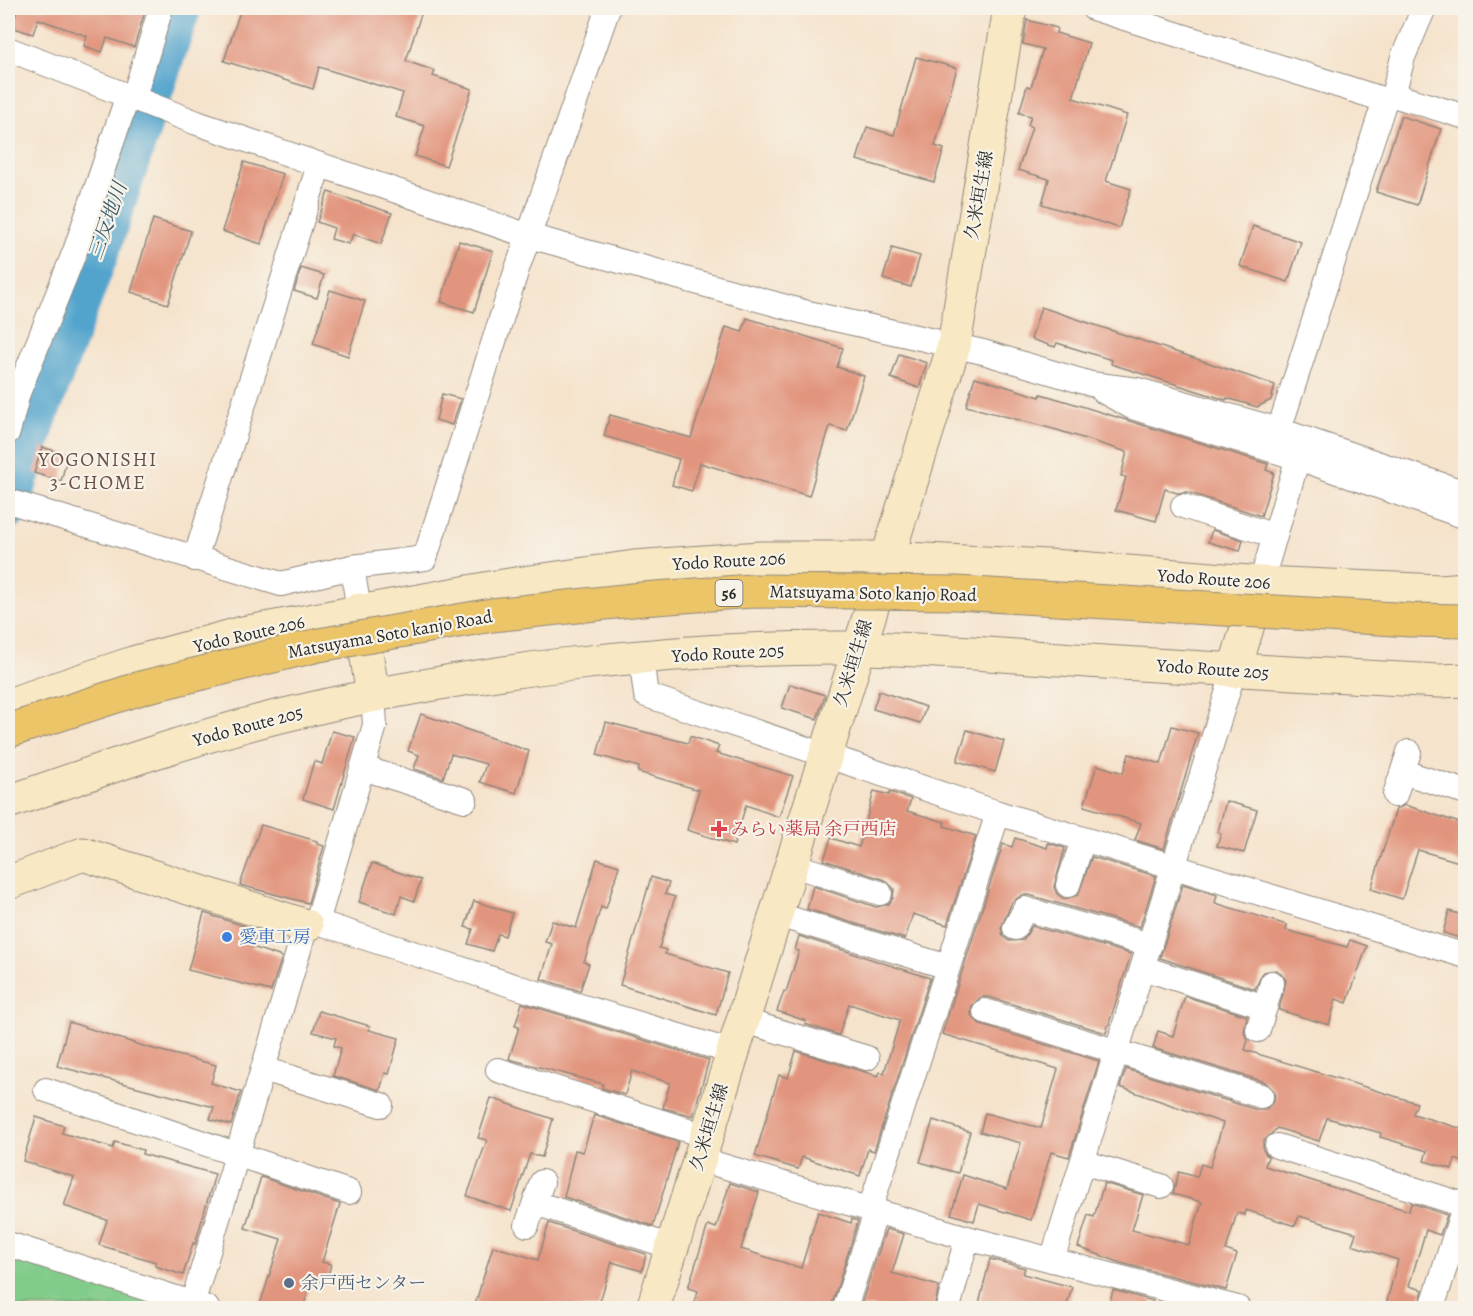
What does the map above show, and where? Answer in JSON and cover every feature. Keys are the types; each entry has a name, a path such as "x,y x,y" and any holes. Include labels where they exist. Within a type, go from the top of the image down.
{"highway":[{"name":"Matsuyama Soto kanjo Road","path":"8,731 144,687 319,645 492,615 741,592 859,590 957,592 1412,621 1466,621"}],"street":[{"path":"8,432 18,393 132,100 161,8"},
{"path":"12,503 281,584 352,567 425,558 529,236 608,8"},
{"name":"久米垣生線","path":"653,1308 885,558 954,345 1010,8"},
{"path":"1093,8 1389,98 1466,117"},
{"path":"1279,430 1403,57 1424,8"},
{"path":"8,50 132,100 529,236 808,313 954,345 1091,384 1138,390 1279,430 1301,449 1466,518"},
{"path":"195,559 319,165"},
{"path":"1091,384 1132,407 1466,493"},
{"path":"1052,1260 1175,869 1301,449"},
{"path":"1183,506 1275,536"},
{"name":"Yodo Route 206","path":"8,705 133,663 243,633 359,610 634,567 760,558 885,558 1067,567 1261,583 1440,591 1466,589"},
{"path":"8,1245 197,1307 263,1069 363,768 375,725 376,713 352,567"},
{"name":"Yodo Route 205","path":"8,802 162,749 269,719 373,695 508,673 641,658 754,650 857,648 1234,671 1439,681 1466,680"},
{"path":"641,658 646,696 1083,840 1466,956"},
{"path":"1395,795 1406,762 1466,792"},
{"path":"363,768 465,800"},
{"path":"845,1308 948,967 998,813"},
{"path":"1068,885 1083,840"},
{"path":"8,883 83,854 732,1052"},
{"path":"790,864 880,893"},
{"path":"1015,928 1025,909 1147,956 1261,1019 1272,983"},
{"path":"775,914 948,967"},
{"path":"985,1011 1117,1051 1237,1077 1261,1096"},
{"path":"742,1020 867,1058"},
{"path":"263,1069 381,1105"},
{"path":"498,1070 873,1210 1052,1260 1169,1300 1238,1308"},
{"path":"46,1090 349,1192"},
{"path":"1277,1146 1465,1203 1432,1308"},
{"path":"1083,1162 1161,1186"},
{"path":"535,1203 672,1247"},
{"path":"948,1308 967,1238"}],"green space":[{"path":"8,1249 173,1308 8,1308"}],"water":[{"path":"168,8 188,8 167,71 158,77 146,73"}],"building":[{"path":"14,8 146,8 134,47 107,38 102,52 84,46 87,36 38,19 33,34 11,27 17,11"},
{"path":"241,8 423,8 406,61 435,71 433,76 472,89 446,166 415,156 425,126 396,117 403,93 319,67 313,89 224,61"},
{"path":"1027,20 1057,28 1056,33 1089,43 1073,98 1127,115 1106,181 1131,189 1119,228 1042,204 1049,179 1018,170 1032,127 1028,125 1031,116 1019,113 1027,86 1031,87 1043,49 1023,44"},
{"path":"916,57 957,68 935,146 944,149 934,182 857,160 867,127 894,135"},
{"path":"1401,116 1441,129 1417,205 1376,192"},
{"path":"244,162 283,174 261,244 222,231"},
{"path":"328,192 392,213 381,244 353,234 349,244 331,239 334,228 317,222"},
{"path":"153,219 191,231 168,304 131,292"},
{"path":"1253,226 1301,242 1288,282 1240,266"},
{"path":"459,241 493,251 474,312 441,302"},
{"path":"892,248 920,256 911,287 883,279"},
{"path":"301,268 324,275 317,298 294,291"},
{"path":"330,290 365,301 348,356 313,344"},
{"path":"1041,307 1275,385 1271,400 1257,407 1227,398 1226,400 1111,364 1112,360 1057,343 1055,347 1031,339"},
{"path":"747,318 843,348 837,367 864,376 847,431 830,426 809,496 700,463 692,491 672,485 679,459 604,436 610,415 691,438 726,327 742,332"},
{"path":"899,354 927,363 919,388 891,378"},
{"path":"975,377 1040,397 1041,394 1065,401 1268,464 1266,470 1274,473 1261,516 1187,492 1177,493 1165,489 1156,521 1116,510 1126,477 1121,476 1127,452 1057,430 966,406"},
{"path":"442,394 461,399 452,425 436,420"},
{"path":"42,447 68,455 61,481 34,473"},
{"path":"1212,530 1243,540 1240,551 1208,542"},
{"path":"790,684 825,695 817,719 782,708"},
{"path":"879,691 926,707 920,723 873,709"},
{"path":"421,714 529,751 516,793 480,782 486,764 451,754 443,778 414,769 419,755 408,751"},
{"path":"606,722 688,743 690,736 719,746 716,753 793,776 779,817 746,805 734,845 687,830 699,790 638,772 639,767 597,755"},
{"path":"1172,726 1198,733 1164,849 1135,840 1141,823 1084,806 1097,765 1123,773 1129,754 1161,764"},
{"path":"967,730 1004,741 995,772 957,761"},
{"path":"332,731 355,737 334,809 303,799 314,761 322,764"},
{"path":"874,791 889,795 890,792 911,799 907,811 945,822 944,826 976,836 947,925 913,914 905,939 807,909 813,886 876,907 889,904 893,898 894,889 885,880 824,860 831,838 859,847"},
{"path":"1226,801 1257,810 1244,853 1217,846"},
{"path":"1405,805 1466,825 1466,864 1418,850 1402,899 1371,889 1396,809"},
{"path":"261,825 317,841 317,844 324,846 308,903 240,885"},
{"path":"1015,838 1047,848 1048,843 1065,848 1054,887 1057,894 1064,899 1078,895 1092,857 1156,876 1140,927 1029,895 1022,895 1012,902 1001,928 1003,936 1009,941 1023,940 1032,926 1131,954 1106,1033 989,997 981,997 972,1006 971,1015 981,1025 1099,1061 1069,1157 1051,1152 1031,1220 979,1204 974,1221 951,1214 963,1175 1007,1189 1021,1143 980,1132 985,1113 1041,1128 1058,1069 942,1034 1003,844 1012,847"},
{"path":"597,859 619,866 606,909 601,907 584,962 589,964 580,991 541,979 552,944 545,942 552,921 576,928"},
{"path":"372,863 421,880 414,901 401,896 396,914 359,902"},
{"path":"651,877 669,883 665,894 675,897 659,948 666,950 665,954 728,973 716,1015 620,985"},
{"path":"1183,884 1217,895 1215,903 1287,925 1286,930 1347,947 1350,940 1367,946 1347,1003 1336,999 1329,1025 1279,1010 1286,980 1277,970 1263,972 1255,989 1160,958"},
{"path":"474,901 512,913 505,936 498,934 492,951 468,944 473,929 465,927"},
{"path":"1449,911 1466,916 1466,940 1443,933"},
{"path":"204,913 257,930 252,947 282,957 271,991 188,970"},
{"path":"799,936 930,978 874,1151 868,1149 860,1176 802,1157 798,1169 755,1156 779,1075 788,1078 796,1051 878,1076 880,1072 884,1073 900,1020 849,1004 839,1035 805,1024 806,1021 777,1011 784,991 786,992 799,951 795,950"},
{"path":"1185,996 1247,1016 1244,1033 1248,1040 1245,1050 1417,1103 1413,1114 1466,1130 1466,1163 1455,1159 1452,1169 1424,1161 1427,1151 1380,1137 1381,1133 1327,1118 1319,1141 1277,1128 1263,1142 1263,1150 1268,1157 1265,1166 1409,1211 1411,1203 1447,1215 1440,1235 1426,1230 1409,1286 1423,1290 1418,1308 1385,1308 1398,1260 1352,1245 1356,1233 1299,1216 1295,1226 1246,1210 1245,1215 1237,1213 1226,1250 1237,1254 1226,1290 1121,1263 1078,1247 1088,1215 1094,1217 1104,1183 1143,1195 1132,1230 1189,1245 1202,1202 1173,1194 1179,1172 1197,1177 1201,1164 1210,1167 1223,1123 1120,1087 1126,1069 1257,1110 1265,1110 1274,1101 1275,1092 1265,1082 1153,1048 1158,1031 1173,1036"},
{"path":"522,1003 709,1060 693,1116 663,1108 670,1083 632,1071 625,1095 602,1088 603,1084 509,1059 519,1027 515,1026"},
{"path":"319,1011 370,1026 369,1030 399,1038 389,1074 385,1073 380,1090 333,1076 341,1048 334,1046 336,1038 313,1032"},
{"path":"69,1022 146,1047 216,1065 211,1083 241,1092 231,1125 210,1119 214,1107 57,1066"},
{"path":"491,1098 553,1119 542,1157 530,1154 511,1211 467,1196 487,1140 478,1138"},
{"path":"594,1115 678,1142 653,1226 564,1197 575,1150 583,1152"},
{"path":"36,1117 64,1126 62,1133 113,1148 115,1142 143,1150 142,1154 215,1174 195,1244 193,1243 183,1275 155,1266 156,1262 99,1245 107,1220 64,1206 74,1177 23,1161"},
{"path":"933,1120 970,1132 958,1173 920,1162"},
{"path":"261,1177 340,1204 322,1262 331,1264 326,1283 312,1279 303,1308 259,1308 281,1239 245,1228"},
{"path":"730,1183 759,1192 741,1249 801,1268 818,1212 851,1223 852,1219 858,1221 831,1308 693,1308 698,1291 688,1288 708,1225 716,1228"},
{"path":"549,1223 646,1254 642,1271 612,1262 598,1308 474,1308 493,1246 538,1260"},
{"path":"886,1229 904,1234 892,1273 939,1286 934,1308 860,1308"},
{"path":"990,1259 1025,1268 1023,1274 1072,1287 1066,1308 1037,1308 1016,1304 1015,1308 978,1308"},
{"path":"1113,1290 1153,1301 1151,1308 1108,1308"}],"waterway":[{"name":"三反地川","path":"8,507 35,418 97,253 179,8"}],"place":[{"name":"みらい薬局 余戸西店","path":"719,829"},
{"name":"愛車工房","path":"227,937"},
{"name":"余戸西センター","path":"289,1283"}],"district":[{"name":"YOGONISHI 3-CHOME","path":"98,470"}]}
